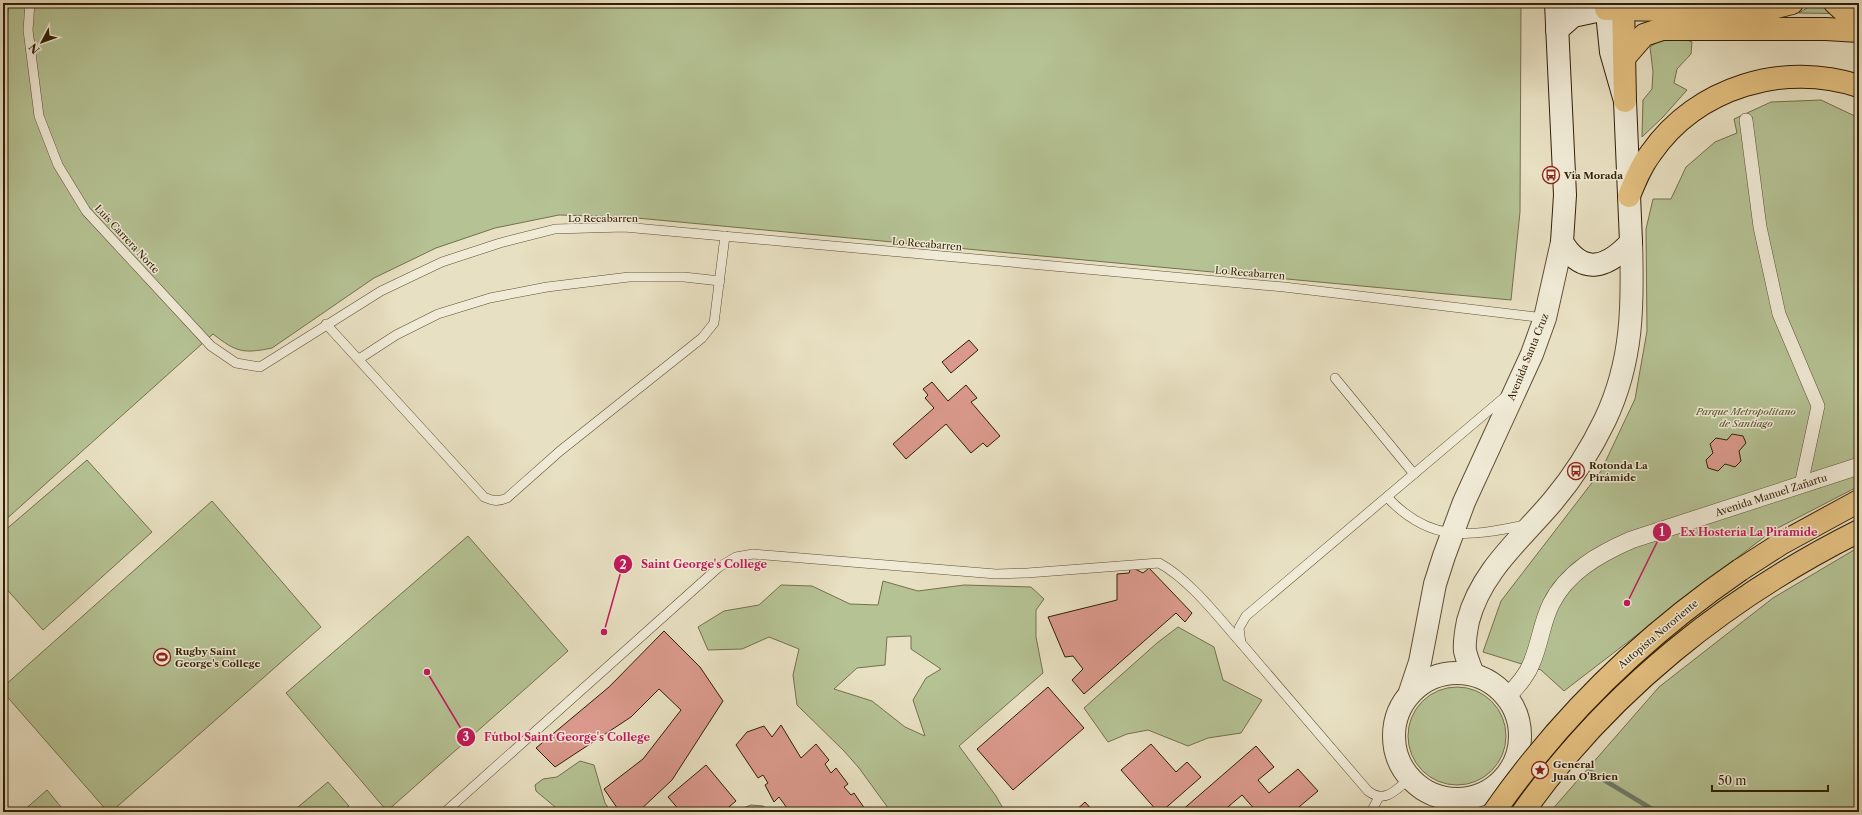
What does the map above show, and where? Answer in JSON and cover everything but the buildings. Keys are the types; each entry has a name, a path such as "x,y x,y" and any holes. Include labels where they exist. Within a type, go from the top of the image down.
{"main road":[{"path":"1625,101 1624,58 1615,6 1743,11 1765,10 1792,3"},
{"path":"1834,3 1859,25"},
{"path":"1624,58 1644,35 1662,29 1826,28 1859,31"},
{"path":"1629,196 1641,168 1664,136 1695,109 1731,90 1769,79 1789,76 1829,78 1859,86"},
{"name":"Autopista Nororiente","path":"1494,812 1547,743 1600,685 1672,620 1740,570 1782,543 1859,501"},
{"path":"1523,812 1554,772 1591,730 1636,685 1671,653 1709,623 1754,591 1801,562 1855,534"}],"street":[{"name":"Avenida Santa Cruz","path":"1410,692 1420,662 1435,584 1452,534 1545,318 1562,242 1565,195 1556,3"},
{"path":"1473,674 1465,651 1465,642 1468,623 1482,585 1497,563 1533,524 1579,467 1606,418 1615,394 1624,368 1632,322 1631,242 1625,101 1611,52 1615,6 1573,16 1557,30"},
{"path":"1746,120 1760,227 1779,314 1818,406 1801,485"},
{"path":"1562,242 1576,259 1596,265 1610,261 1631,242"},
{"name":"Avenida Manuel Zañartu","path":"1507,697 1518,686 1532,662 1551,605 1563,585 1589,562 1608,550 1631,540 1859,466"},
{"path":"1446,673 1473,674 1486,679 1498,687 1507,697 1516,711 1520,728 1520,744 1516,761 1507,775 1494,788 1480,795 1464,799 1447,799 1430,794 1410,778 1399,762 1394,744 1394,726 1400,708 1410,692 1427,680 1446,673"},
{"path":"1500,812 1503,788 1507,775"}],"lane":[{"name":"Luis Carrera Norte","path":"30,3 28,30 39,116 58,165 86,211 210,346 236,363 260,367 326,324"},
{"name":"Lo Recabarren","path":"326,324 381,291 442,262 500,243 555,229 624,227 1284,288 1545,318"},
{"path":"326,324 484,497 494,502 500,501 507,498 560,451 702,338 714,323 725,236"},
{"path":"359,359 396,335 438,314 490,298 547,287 630,277 684,277 720,282"},
{"path":"1335,378 1414,474"},
{"path":"1241,642 1239,628 1246,616 1516,388"},
{"path":"1387,497 1402,512 1420,524 1452,534 1484,534 1533,524"},
{"path":"444,812 719,567 736,557 753,554 996,574 1159,563 1170,569 1182,579 1241,642 1368,791 1375,797 1384,797 1393,792 1410,778"},
{"path":"1371,812 1379,797"}],"green space":[{"path":"9,3 1521,3 1520,212 1511,300 626,217 559,215 495,228 436,248 374,278 272,348 254,351 240,350 228,345 213,334 3,522 3,51"},
{"path":"1815,3 1859,3 1859,14 1799,13"},
{"path":"1677,36 1692,42 1691,54 1677,69 1674,83 1687,90 1663,117 1642,137 1643,100 1652,89 1653,72 1650,47 1659,41"},
{"name":"Parque Metropolitano de Santiago","path":"1821,100 1859,118 1859,486 1772,531 1564,691 1541,670 1483,652 1501,601 1601,471 1635,399 1647,331 1646,229 1653,199 1671,199 1686,167 1715,142 1737,133 1734,119 1771,102"},
{"path":"87,460 152,532 43,630 3,585 3,532"},
{"name":"Rugby Saint George's College","path":"212,501 321,627 111,812 108,812 3,692 3,687"},
{"path":"468,536 568,651 387,811 286,693"},
{"path":"1859,547 1859,812 1550,812 1659,687 1773,598"},
{"path":"883,581 918,591 964,585 1031,587 1044,599 1036,610 1036,637 1043,673 959,746 996,796 1005,812 891,812 859,768 844,751 797,705 793,675 799,649 769,637 742,649 708,650 698,627 724,611 759,605 781,585 812,586 850,604 878,605","holes":["911,636 911,649 941,669 926,678 913,700 925,736 905,727 872,701 834,689 857,668 885,665 887,637"]},
{"path":"1178,627 1214,647 1223,680 1262,700 1241,733 1208,738 1188,746 1148,730 1127,734 1108,742 1084,708 1157,643"},
{"path":"1457,687 1476,691 1492,701 1502,717 1506,736 1502,755 1492,771 1476,781 1457,785 1438,781 1422,771 1412,755 1408,736 1412,717 1422,701 1438,691"},
{"path":"580,761 594,765 605,803 611,812 561,812 536,791 535,785 543,779 557,777"},
{"path":"328,782 349,806 341,812 292,812"},
{"path":"47,790 61,807 55,812 22,812"},
{"path":"751,805 763,806 772,812 737,812 738,810"}],"waterway":[{"path":"1589,771 1657,812"}],"place":[{"name":"Vía Morada","path":"1551,175"},
{"name":"Rotonda La Pirámide","path":"1576,471"},
{"name":"Ex Hostería La Pirámide","path":"1627,603"},
{"name":"Saint George's College","path":"604,632"},
{"name":"Rugby Saint George's College","path":"162,657"},
{"name":"Fútbol Saint George's College","path":"427,672"},
{"name":"General Juan O'Brien","path":"1540,770"}]}
